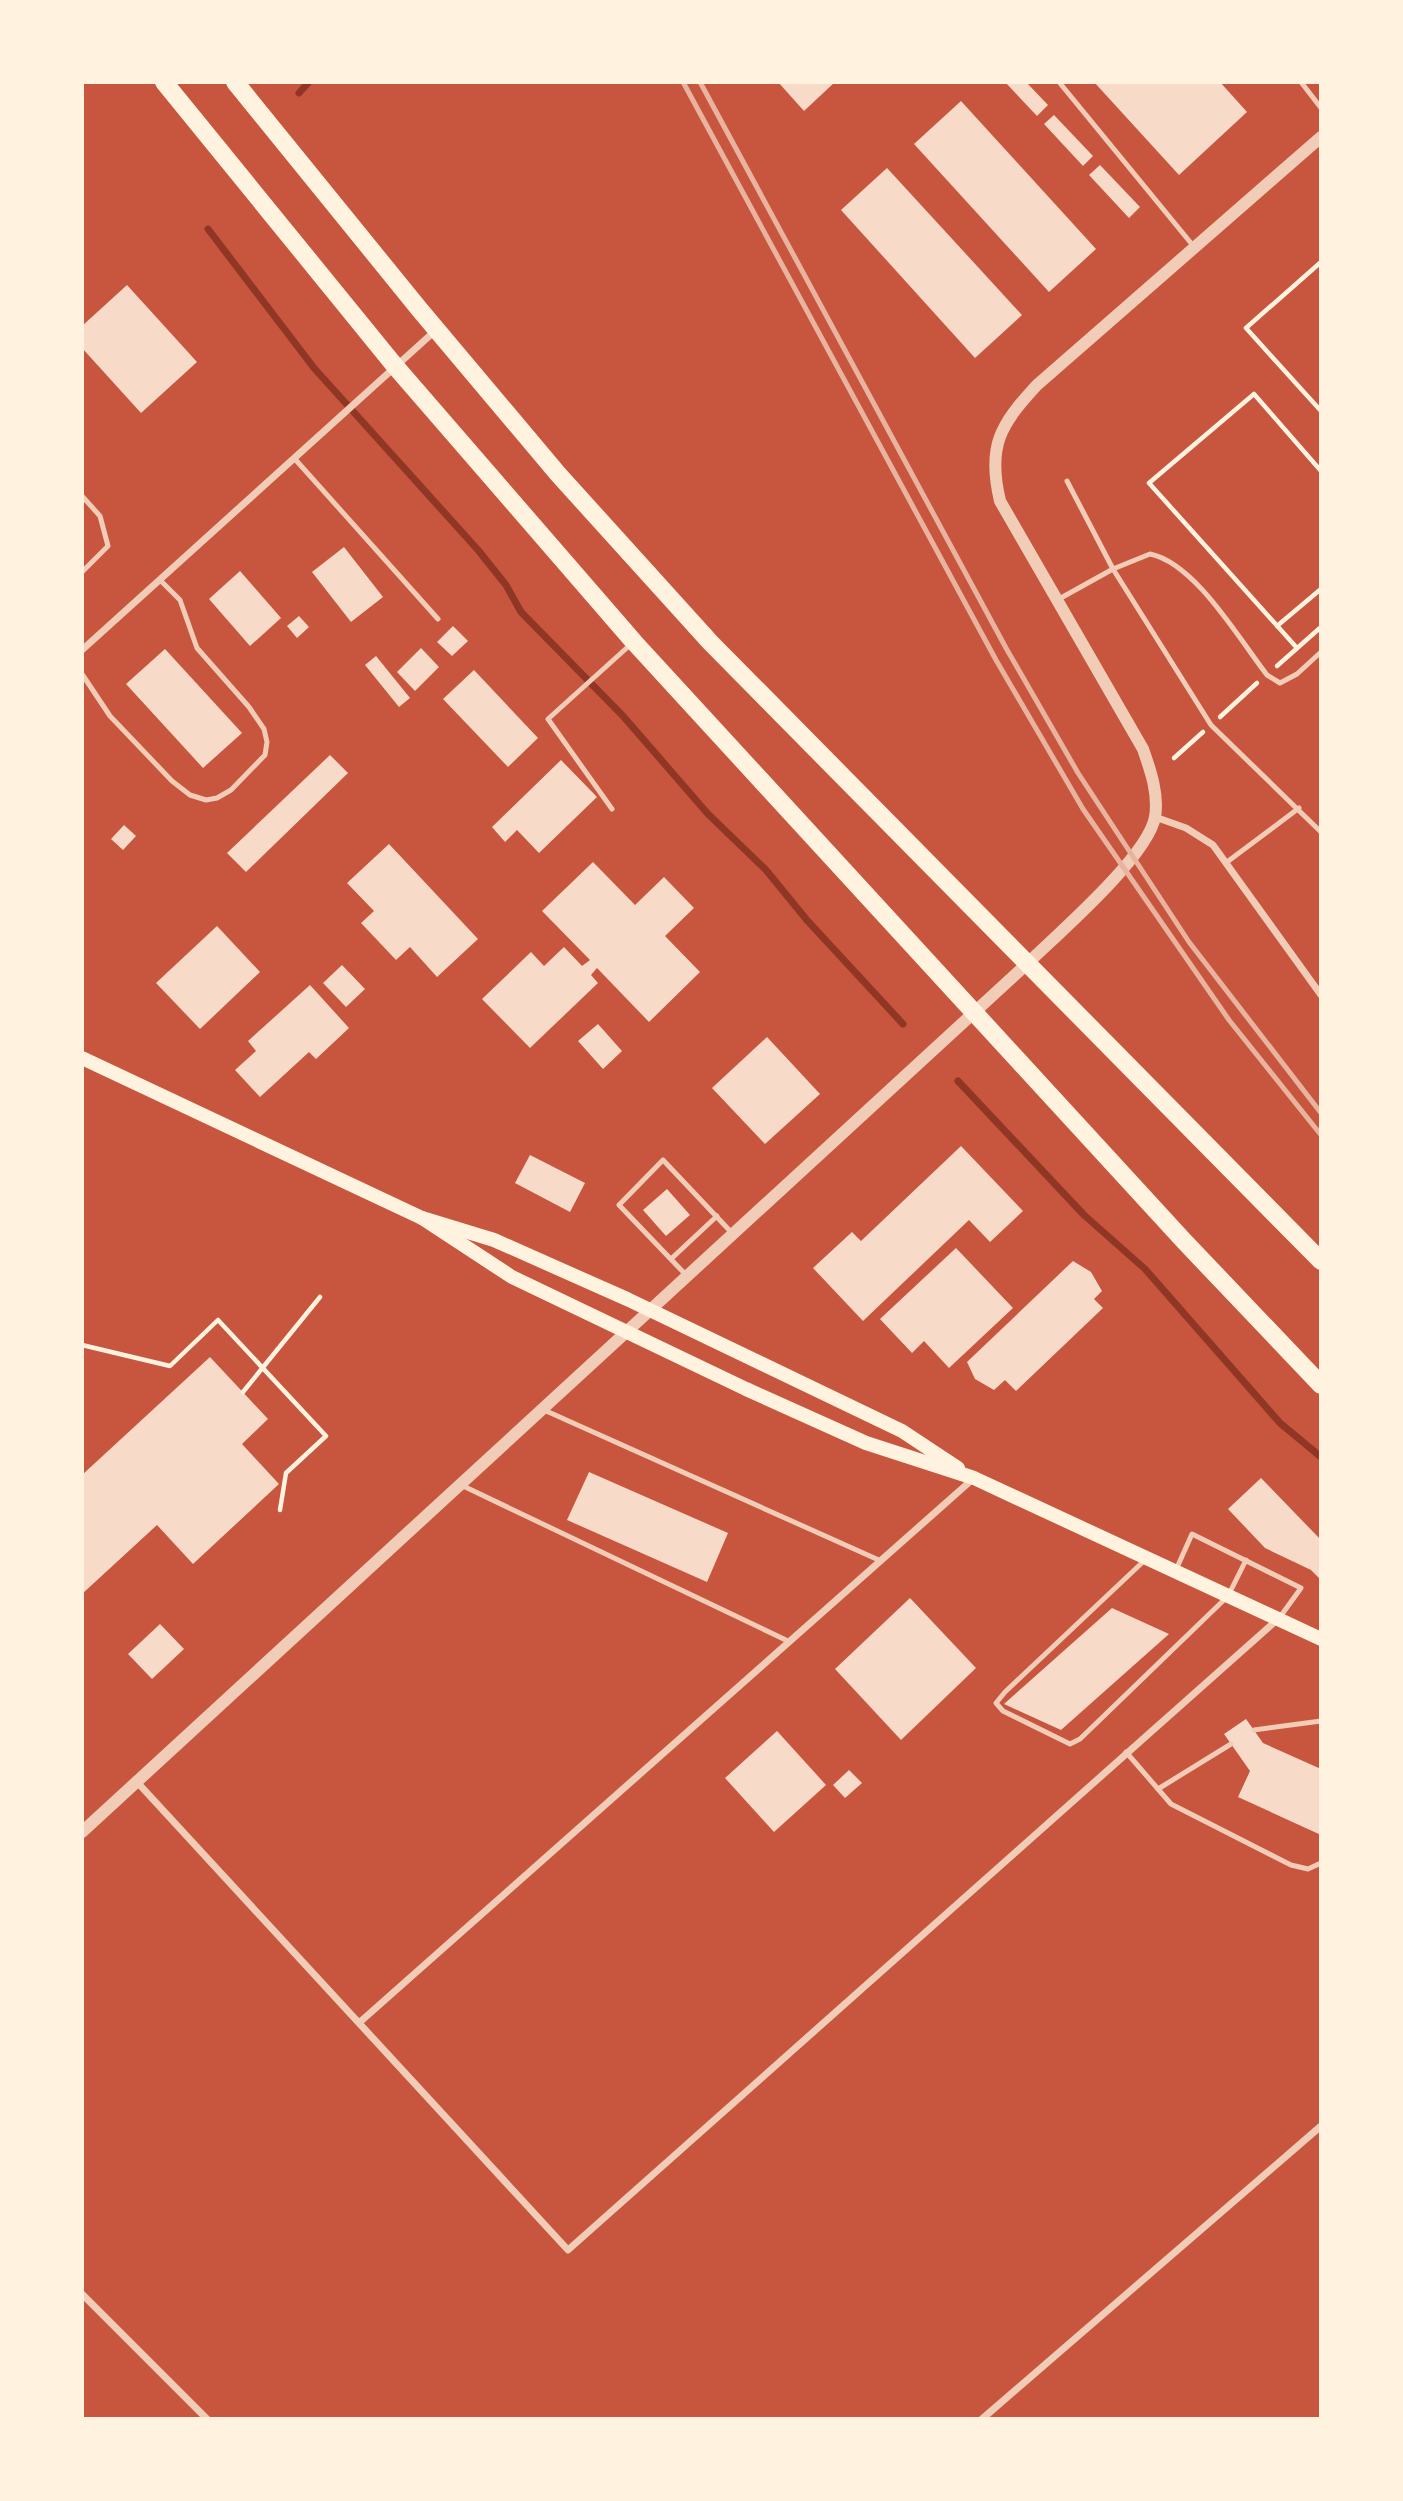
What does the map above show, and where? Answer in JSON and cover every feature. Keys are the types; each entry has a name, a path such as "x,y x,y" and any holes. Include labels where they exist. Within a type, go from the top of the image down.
{"main road":[{"path":"164,82 395,366 634,642 1321,1385"},
{"path":"235,82 558,474 710,642 1030,962 1321,1261"},
{"path":"82,1059 422,1218 494,1240 653,1311 902,1431 974,1478"},
{"path":"422,1218 512,1277 629,1333 866,1443 974,1478 1321,1639"}],"street":[{"path":"82,1832 689,1278 1030,962 1122,869 1145,840 1155,817 1154,788 1143,749 1000,501 993,458 998,436 1013,411 1037,385 1321,137"},
{"path":"82,650 436,329"},
{"path":"1155,817 1186,828 1213,845 1321,995"},
{"path":"359,2022 974,1478"},
{"path":"137,1782 568,2250 1278,1619"},
{"path":"982,2419 1321,2126"},
{"path":"82,2294 207,2419"}],"lane":[{"path":"1059,82 1195,248"},
{"path":"1301,82 1321,108"},
{"path":"294,458 438,619"},
{"path":"1067,481 1114,569 1211,725 1321,832"},
{"path":"82,496 100,516 108,546 82,572"},
{"path":"1057,600 1114,569 1150,554 1173,563 1203,593 1266,675 1280,683 1297,674 1321,652"},
{"path":"82,674 110,716 172,781 190,795 206,800 217,798 231,790 265,755 267,742 264,729 249,707 197,648 180,600 160,580"},
{"path":"612,809 548,719 634,642"},
{"path":"1227,862 1299,808"},
{"path":"689,1278 619,1205 663,1160 734,1235"},
{"path":"671,1259 717,1216"},
{"path":"544,1409 881,1561"},
{"path":"461,1485 790,1642"},
{"path":"1175,1572 1192,1534 1301,1588 1278,1619"},
{"path":"1147,1558 1005,1692 996,1703 1003,1711 1070,1744 1080,1739 1228,1596 1246,1560"},
{"path":"1254,1730 1321,1721"},
{"path":"1158,1789 1231,1744"},
{"path":"1126,1752 1171,1804 1291,1865 1308,1869 1321,1863"}],"path":[{"path":"1321,262 1245,328 1321,411"},
{"path":"1297,648 1149,483 1254,394 1321,471"},
{"path":"1278,626 1321,589"},
{"path":"1174,758 1321,627"},
{"path":"243,1392 320,1297"},
{"path":"82,1345 170,1366 218,1320 326,1436 286,1473 280,1510"}],"building":[{"path":"778,82 835,82 804,111"},
{"path":"1005,82 1026,82 1048,105 1037,116"},
{"path":"1094,82 1220,82 1247,112 1179,175"},
{"path":"961,101 1096,249 1049,292 914,144"},
{"path":"1054,115 1093,156 1083,166 1044,124"},
{"path":"1100,165 1140,207 1129,218 1089,175"},
{"path":"887,168 1022,315 975,358 841,210"},
{"path":"127,285 197,362 141,413 82,348 82,326"},
{"path":"344,547 383,597 351,622 312,572"},
{"path":"240,571 281,618 250,646 209,599"},
{"path":"299,616 309,627 297,638 287,626"},
{"path":"453,626 468,641 452,656 437,642"},
{"path":"421,648 439,667 415,691 397,672"},
{"path":"165,649 242,733 203,768 126,684"},
{"path":"376,656 410,698 399,707 365,665"},
{"path":"474,670 538,738 508,767 443,699"},
{"path":"330,755 348,773 246,872 227,853"},
{"path":"561,760 597,797 539,853 517,830 505,842 492,827"},
{"path":"124,825 136,836 123,850 111,839"},
{"path":"389,844 478,939 437,977 410,947 396,960 361,923 374,911 347,883"},
{"path":"593,862 635,905 664,877 694,908 665,936 700,972 649,1022 597,968 591,975 598,983 530,1048 482,999 531,952 544,966 564,947 582,966 590,960 542,911"},
{"path":"217,926 260,972 200,1029 156,983"},
{"path":"342,965 365,989 346,1007 323,983"},
{"path":"310,985 349,1028 316,1059 309,1052 260,1097 235,1070 256,1051 248,1041"},
{"path":"598,1024 622,1051 603,1069 578,1041"},
{"path":"767,1037 820,1094 765,1144 712,1088"},
{"path":"961,1146 1023,1211 990,1242 969,1220 863,1321 813,1268 852,1232 861,1241"},
{"path":"530,1155 585,1183 570,1212 515,1183"},
{"path":"667,1189 690,1215 666,1236 643,1210"},
{"path":"956,1248 1013,1308 949,1368 924,1341 912,1353 880,1319"},
{"path":"1073,1261 1091,1272 1102,1291 1094,1299 1103,1308 1016,1391 1005,1380 994,1390 975,1379 967,1362"},
{"path":"210,1357 268,1419 242,1444 279,1484 193,1564 157,1525 82,1594 82,1475"},
{"path":"589,1472 728,1533 707,1582 567,1520"},
{"path":"1261,1478 1321,1540 1321,1580 1311,1570 1265,1548 1228,1509"},
{"path":"910,1598 976,1668 901,1740 835,1669"},
{"path":"1112,1608 1169,1634 1061,1730 1004,1704"},
{"path":"160,1624 184,1649 152,1679 128,1654"},
{"path":"1246,1719 1263,1743 1321,1769 1321,1835 1238,1797 1250,1771 1224,1734"},
{"path":"777,1731 826,1785 774,1832 725,1778"},
{"path":"849,1770 862,1783 845,1798 833,1785"}],"waterway":[{"path":"299,93 309,82"},
{"path":"208,229 314,368 478,550 506,585 521,612 623,716 708,814 766,870 806,919 903,1024"},
{"path":"958,1081 1084,1215 1145,1269 1280,1423 1321,1457"}],"railway":[{"path":"683,82 996,660 1083,809 1229,1020 1321,1135"},
{"path":"700,82 1006,648 1078,773 1189,942 1321,1113"}]}
